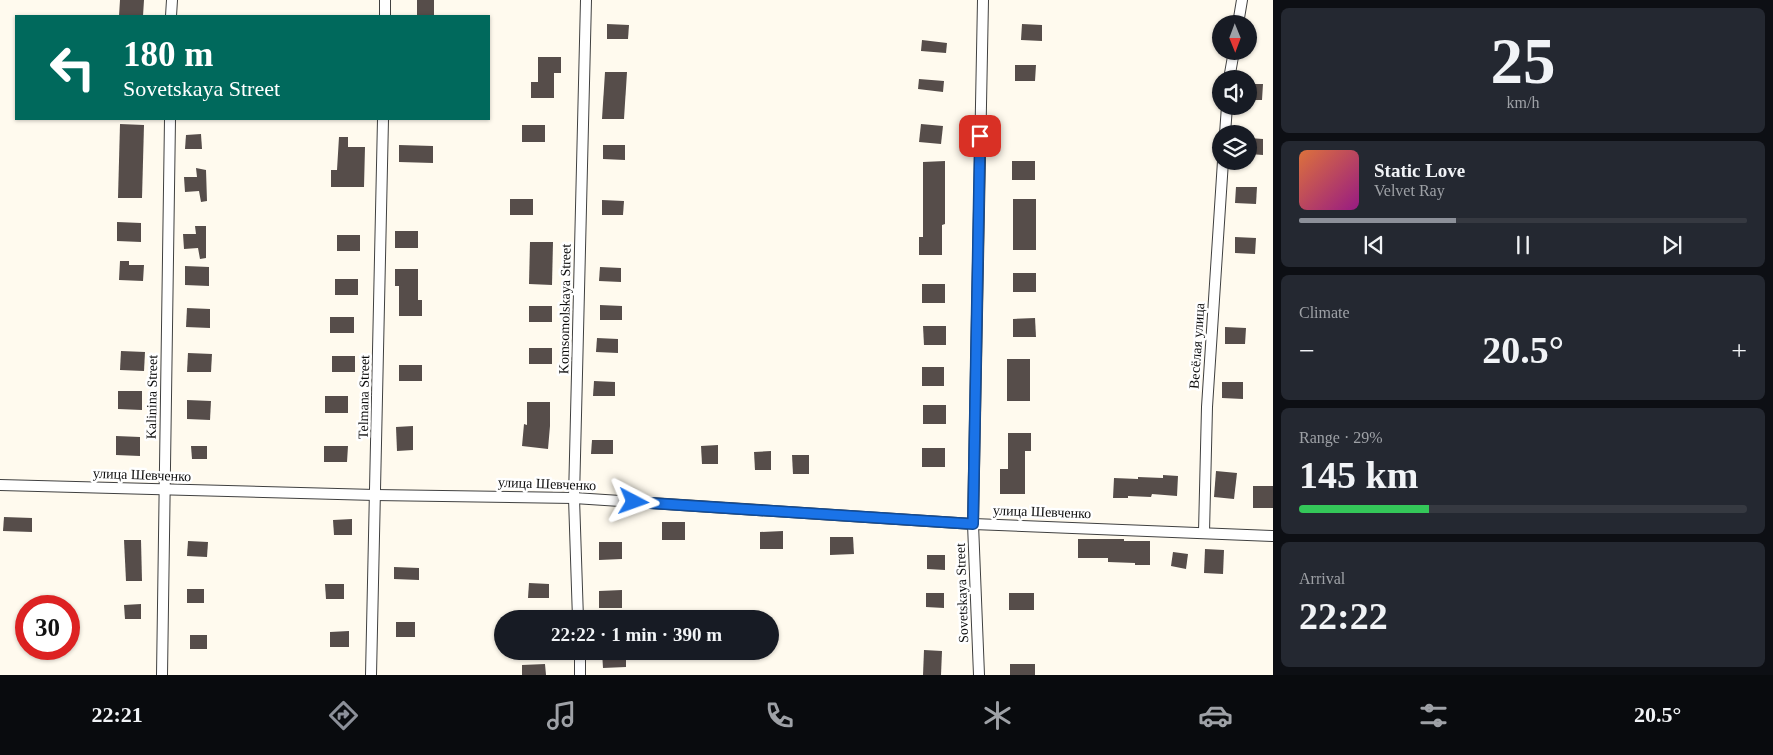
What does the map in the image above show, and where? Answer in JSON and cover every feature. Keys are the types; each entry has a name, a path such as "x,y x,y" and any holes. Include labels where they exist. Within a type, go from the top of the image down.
{"street":[{"path":"171,15 172,0"},
{"path":"385,0 385,15"},
{"name":"Komsomolskaya Street","path":"578,610 574,498 586,0"},
{"name":"Sovetskaya Street","path":"979,675 973,524 983,0"},
{"path":"1240,15 1242,0"},
{"name":"Kalinina Street","path":"162,675 170,120"},
{"name":"Telmana Street","path":"371,675 383,120"},
{"name":"Весёлая улица","path":"1204,532 1207,407 1222,170"},
{"name":"улица Шевченко","path":"0,485 375,495 574,498 973,524 1273,536"},
{"path":"580,660 580,675"}],"building":[{"path":"120,0 144,0 143,15 119,15"},
{"path":"417,0 434,0 434,15 417,15"},
{"path":"607,24 629,25 628,39 607,39"},
{"path":"1022,24 1042,25 1042,41 1021,40"},
{"path":"922,40 947,43 946,53 921,51"},
{"path":"538,57 561,57 561,73 554,73 554,98 531,98 531,82 538,82"},
{"path":"1015,65 1036,65 1035,81 1015,81"},
{"path":"605,72 627,72 624,119 602,119"},
{"path":"919,79 944,81 943,92 918,89"},
{"path":"1257,84 1263,84 1262,100 1257,100"},
{"path":"120,124 144,125 142,198 118,198"},
{"path":"921,124 943,126 941,144 919,142"},
{"path":"522,125 545,125 545,142 522,142"},
{"path":"201,134 202,149 185,149 186,135"},
{"path":"339,137 348,137 348,147 365,147 364,187 331,187 331,170 337,170"},
{"path":"1257,139 1263,139 1263,155 1257,155"},
{"path":"399,145 433,146 433,163 399,162"},
{"path":"603,145 625,145 625,160 603,159"},
{"path":"945,161 945,224 942,225 942,255 919,255 919,237 923,237 923,162"},
{"path":"1012,161 1035,161 1035,180 1012,180"},
{"path":"196,168 206,170 207,201 201,202 199,191 185,192 184,177 197,177"},
{"path":"1236,187 1257,187 1256,204 1235,203"},
{"path":"510,199 533,199 533,215 510,215"},
{"path":"1013,199 1036,199 1036,250 1013,250"},
{"path":"602,200 624,201 623,215 602,215"},
{"path":"117,222 141,223 141,242 117,241"},
{"path":"195,226 206,226 206,258 200,259 198,248 184,249 183,234 196,234"},
{"path":"395,231 418,231 418,248 395,248"},
{"path":"337,235 360,235 360,251 337,251"},
{"path":"1235,237 1256,238 1255,254 1235,253"},
{"path":"530,242 553,242 552,285 529,284"},
{"path":"120,261 129,261 129,265 144,265 143,281 119,280"},
{"path":"185,266 209,267 209,286 185,285"},
{"path":"600,267 621,268 621,282 599,281"},
{"path":"395,269 418,269 418,300 422,300 422,316 399,316 399,286 395,286"},
{"path":"1013,273 1036,273 1036,292 1013,292"},
{"path":"335,279 358,279 358,295 335,295"},
{"path":"922,284 945,284 945,303 922,303"},
{"path":"600,305 622,306 622,320 600,320"},
{"path":"529,306 552,306 552,322 529,322"},
{"path":"187,308 210,309 210,328 186,327"},
{"path":"330,317 354,317 354,333 330,333"},
{"path":"1035,318 1036,337 1013,337 1013,319"},
{"path":"923,326 946,326 946,345 924,345"},
{"path":"1225,327 1246,328 1245,344 1225,344"},
{"path":"597,338 618,339 618,353 596,352"},
{"path":"529,348 552,348 552,364 529,364"},
{"path":"121,351 145,352 144,371 120,370"},
{"path":"188,353 212,354 211,372 187,372"},
{"path":"332,356 355,356 355,372 332,372"},
{"path":"1007,359 1030,359 1030,401 1007,401"},
{"path":"399,365 422,365 422,381 399,381"},
{"path":"922,367 944,367 944,386 922,386"},
{"path":"594,381 615,382 615,396 593,396"},
{"path":"1222,382 1243,382 1243,399 1222,398"},
{"path":"118,391 142,391 142,410 118,409"},
{"path":"325,396 348,396 348,413 325,413"},
{"path":"187,400 211,401 210,420 187,419"},
{"path":"527,402 550,402 548,449 522,446 524,424 527,425"},
{"path":"923,405 946,405 946,424 923,424"},
{"path":"413,426 413,450 397,451 396,427"},
{"path":"1008,433 1031,433 1031,451 1025,451 1025,494 1000,494 1000,469 1008,469"},
{"path":"116,436 140,437 140,456 116,455"},
{"path":"592,440 613,440 613,454 591,454"},
{"path":"718,445 718,464 702,464 701,446"},
{"path":"191,446 207,446 207,459 192,459"},
{"path":"324,446 348,446 347,462 324,462"},
{"path":"922,448 945,448 945,467 922,467"},
{"path":"771,451 771,470 755,470 754,452"},
{"path":"792,455 809,455 809,474 793,474"},
{"path":"1216,471 1237,473 1234,499 1214,497"},
{"path":"1163,475 1178,476 1177,496 1152,494 1151,497 1128,496 1128,498 1113,498 1114,478 1163,478"},
{"path":"1253,486 1273,486 1273,508 1253,508"},
{"path":"4,517 32,518 32,532 3,531"},
{"path":"352,519 352,535 334,535 333,520"},
{"path":"662,522 685,522 685,540 662,540"},
{"path":"783,531 783,549 760,549 760,532"},
{"path":"830,537 853,537 854,554 830,555"},
{"path":"1078,539 1150,541 1150,565 1108,562 1108,558 1078,558"},
{"path":"124,540 141,540 142,581 126,581"},
{"path":"188,541 208,542 207,557 187,556"},
{"path":"599,542 622,542 622,559 599,560"},
{"path":"1205,549 1224,550 1223,574 1204,573"},
{"path":"1173,552 1188,554 1186,569 1171,566"},
{"path":"927,555 945,555 945,570 927,569"},
{"path":"394,567 419,568 419,580 394,579"},
{"path":"529,583 549,584 549,598 528,598"},
{"path":"325,584 344,584 344,599 326,599"},
{"path":"187,589 204,589 204,603 187,603"},
{"path":"622,590 622,608 599,608 599,591"},
{"path":"926,593 944,593 944,608 926,607"},
{"path":"1009,593 1034,593 1034,610 1009,610"},
{"path":"141,604 141,619 125,619 124,605"},
{"path":"396,622 415,622 415,637 396,637"},
{"path":"349,631 349,647 330,647 330,632"},
{"path":"190,635 207,635 207,649 190,649"},
{"path":"924,650 942,651 941,675 923,675"},
{"path":"603,660 626,660 626,667 603,668"},
{"path":"545,664 546,675 522,675 522,665"},
{"path":"1010,664 1035,664 1035,675 1010,675"}],"route":[{"path":"634,502 973,524 980,136"}]}
